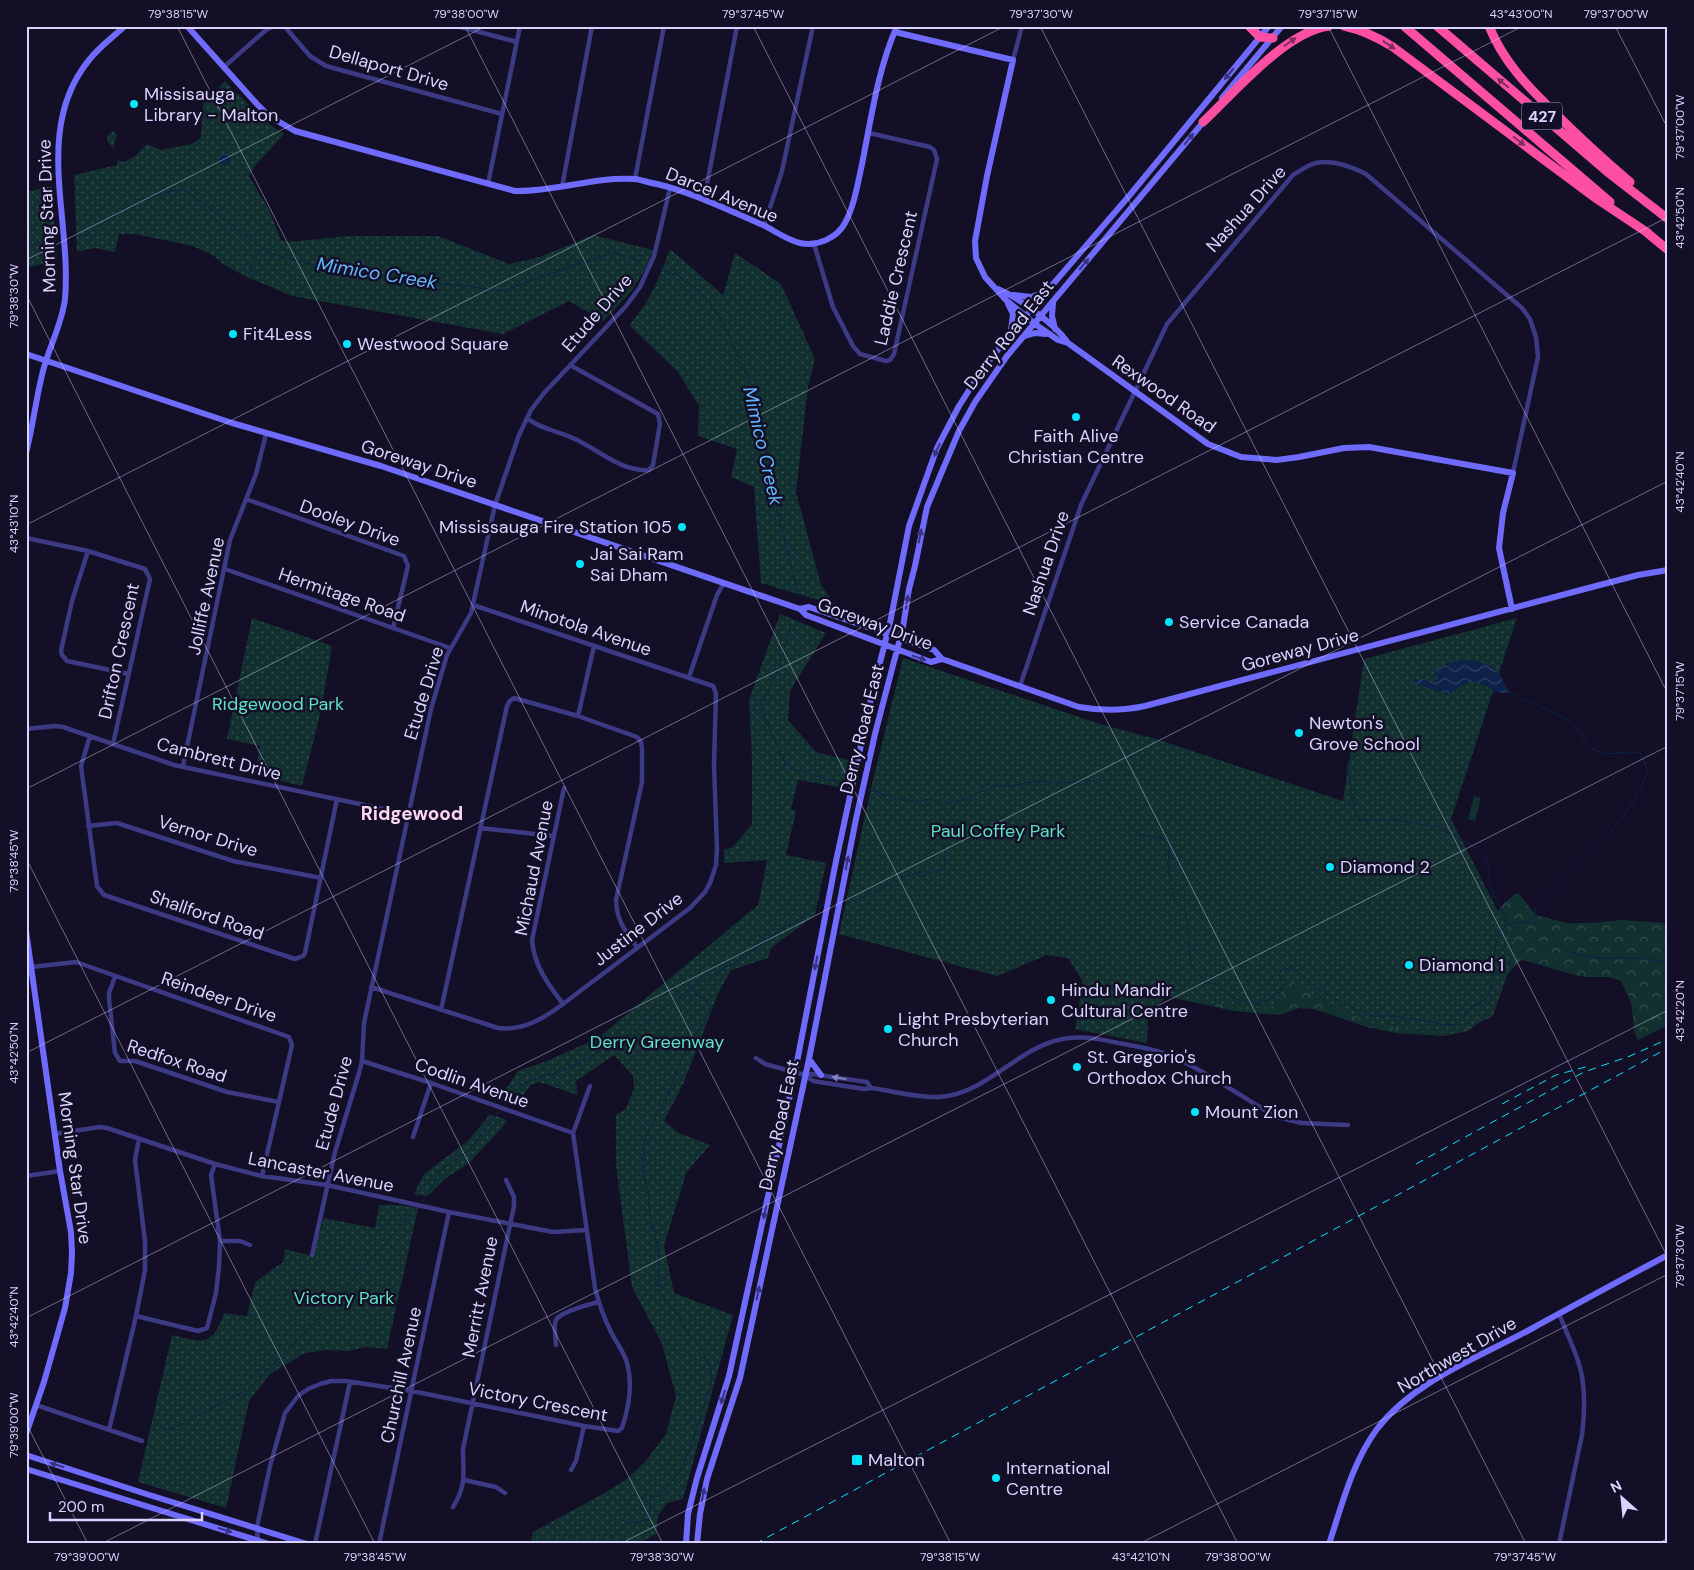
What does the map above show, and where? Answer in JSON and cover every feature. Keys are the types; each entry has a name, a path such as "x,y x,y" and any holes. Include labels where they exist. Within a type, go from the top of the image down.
{"highway":[{"path":"1249,26 1260,37 1272,38"},
{"path":"1203,122 1285,45 1308,32 1329,26"},
{"path":"1344,26 1375,35 1393,47 1594,197 1648,233"},
{"name":"427","path":"1404,26 1668,250"},
{"name":"427","path":"1438,26 1610,174 1668,219"},
{"path":"1489,26 1501,52 1522,79 1570,128 1638,189 1648,203"}],"main road":[{"name":"Morning Star Drive","path":"26,453 46,360 63,310 66,260 58,140 63,109 77,77 89,60 125,26"},
{"name":"Darcel Avenue","path":"187,26 269,116 291,130 515,191 562,187 602,180 636,179 704,200 793,240 814,244"},
{"name":"Derry Road East","path":"686,1544 690,1503 729,1376 795,1072 825,916 909,526 937,448 959,406 980,373 1010,334 1129,196 1269,26"},
{"name":"Derry Road East","path":"697,1544 700,1514 707,1479 740,1378 805,1075 864,778 900,638 927,507 959,431 975,402 1002,362 1282,26"},
{"path":"814,244 824,241 840,230 853,204 885,56 896,29 1013,60"},
{"name":"Rexwood Road","path":"1013,60 987,176 975,240 975,251 977,264 985,277 1006,300 1025,316 1050,335 1068,344 1208,444 1241,457 1277,460 1344,448 1369,447 1513,473"},
{"name":"Rexwood Road","path":"997,289 1012,295 1062,334 1068,344"},
{"path":"1012,295 1032,297 1046,292"},
{"path":"1006,300 1013,314 1013,325 1010,334"},
{"path":"1053,301 1052,316 1055,329"},
{"path":"1023,337 1035,333 1050,335"},
{"name":"Goreway Drive","path":"26,354 266,434 357,459 495,505 800,609 806,615 931,662 942,659"},
{"name":"Nashua Drive","path":"1512,609 1499,548 1503,513 1513,473"},
{"name":"Goreway Drive","path":"800,609 809,607 887,633 934,650 942,659 1079,707 1116,711 1218,688 1638,575 1668,570"},
{"path":"864,731 875,734"},
{"path":"846,818 856,819"},
{"path":"832,884 837,890 842,886"},
{"name":"Morning Star Drive","path":"26,932 60,1171 72,1232 71,1274 65,1308 26,1434"},
{"path":"808,1059 821,1075"},
{"name":"Northwest Drive","path":"1329,1544 1359,1458 1388,1416 1406,1398 1558,1313 1668,1255"},
{"path":"26,1455 307,1544"},
{"path":"26,1470 269,1544"},
{"path":"84,1487 88,1475"},
{"path":"143,1493 143,1506"}],"street":[{"path":"224,67 273,26"},
{"name":"Dellaport Drive","path":"282,26 285,27 310,56 326,66 502,114"},
{"path":"457,26 516,42"},
{"path":"488,184 520,26"},
{"path":"562,187 592,26"},
{"path":"636,179 664,26"},
{"path":"704,200 737,26"},
{"path":"764,226 782,170 813,26"},
{"name":"Rexwood Road","path":"1013,60 1022,26"},
{"name":"Laddie Crescent","path":"814,244 833,307 854,346 860,354 882,360 890,360 894,354 937,158 934,150 930,147 869,133"},
{"name":"Nashua Drive","path":"1020,686 1082,505 1170,318 1293,175 1311,164 1329,162 1343,164 1366,174 1522,308 1530,319 1536,338 1538,357 1513,473"},
{"name":"Etude Drive","path":"312,1255 337,1144 362,1061 364,1023 430,709 450,648 467,622 473,605 495,505 512,454 527,418 541,396 626,306 643,282 654,256 670,188"},
{"path":"527,418 533,424 578,440 619,464 644,470 649,470 653,465 660,424 658,414 570,364"},
{"name":"Jolliffe Avenue","path":"183,766 230,540 256,474 266,434"},
{"name":"Dooley Drive","path":"246,499 404,556 408,566 392,628"},
{"name":"Drifton Crescent","path":"26,538 88,551 145,569 149,574 150,579 113,744"},
{"path":"88,551 72,601 60,651 67,661 129,674"},
{"name":"Hermitage Road","path":"225,569 450,648"},
{"path":"689,677 717,595 724,583"},
{"name":"Minotola Avenue","path":"473,605 689,677"},
{"path":"578,716 594,646"},
{"name":"Justine Drive","path":"372,988 498,1028 506,1029 532,1023 545,1017 563,1004 699,899 710,883 716,865 714,765 716,693 710,684 689,677"},
{"path":"441,1010 480,828 510,701 514,698 578,716 637,737 641,742 642,782 616,900 617,915 620,922 637,947"},
{"name":"Cambrett Drive","path":"26,729 55,726 164,762 407,814"},
{"name":"Shallford Road","path":"90,736 81,766 97,886 104,895 295,960 305,953 337,799"},
{"name":"Michaud Avenue","path":"563,1004 538,967 532,940 564,788"},
{"name":"Vernor Drive","path":"88,826 117,823 233,861 321,878"},
{"path":"480,828 553,836"},
{"name":"Reindeer Drive","path":"31,967 71,962 289,1037 292,1045 262,1176"},
{"name":"Redfox Road","path":"115,977 109,993 115,1053 120,1061 135,1062 227,1092 279,1102"},
{"path":"756,1058 765,1064 805,1075 813,1081 925,1097 941,1097 957,1094 985,1081 1045,1044 1066,1038 1083,1037 1165,1053 1276,1116 1289,1121 1348,1126"},
{"name":"Codlin Avenue","path":"362,1061 430,1082 573,1133"},
{"path":"805,1075 821,1075 867,1082 871,1088"},
{"path":"413,1137 430,1082"},
{"name":"Victory Crescent","path":"258,1542 257,1528 270,1466 285,1413 298,1396 308,1389 331,1381 412,1391 584,1426 618,1431 622,1428 630,1392 630,1382 626,1361 598,1302 573,1133 590,1086"},
{"name":"Lancaster Avenue","path":"55,1134 99,1127 215,1164 262,1176 327,1185 552,1232 586,1230"},
{"path":"109,1430 145,1270 145,1241 135,1160 139,1139"},
{"path":"136,1316 198,1331 207,1328 217,1287 220,1241 216,1200 211,1181 215,1164"},
{"path":"26,1176 60,1171"},
{"name":"Merritt Avenue","path":"453,1507 461,1494 464,1480 463,1449 514,1206 514,1197 506,1180"},
{"name":"Churchill Avenue","path":"379,1544 449,1212"},
{"path":"220,1241 240,1241 250,1245"},
{"path":"556,1345 556,1320 564,1314 598,1302"},
{"path":"1558,1313 1576,1357 1583,1383 1584,1417 1582,1436 1559,1544"},
{"path":"315,1544 350,1382"},
{"path":"36,1405 142,1441"},
{"path":"571,1470 576,1461 584,1426"},
{"path":"464,1480 496,1486 505,1493"}],"green space":[{"path":"225,81 266,122 284,134 255,166 249,176 269,210 281,240 288,242 349,236 438,236 509,264 540,257 593,235 653,250 647,266 631,292 603,321 569,301 503,334 292,296 247,277 224,265 214,256 193,246 135,234 119,234 115,252 95,248 77,252 74,175 117,165 118,160 123,162 134,157 147,144 161,150 192,144 201,137 203,104"},
{"path":"113,131 117,135 113,148 107,140 108,135"},
{"path":"52,186 57,260 26,268 26,192"},
{"path":"670,249 723,295 735,253 781,284 815,359 808,387 796,492 821,585 835,605 761,583 754,487 731,477 737,449 698,436 699,406 678,372 629,325 649,298"},
{"name":"Derry Greenway","path":"780,614 826,633 790,691 788,720 816,752 849,760 844,788 798,780 791,809 796,811 786,855 826,863 815,915 771,948 768,958 731,970 717,996 684,1082 664,1121 679,1133 710,1145 686,1173 664,1246 674,1293 733,1315 683,1499 667,1503 658,1516 656,1534 637,1544 530,1544 533,1532 627,1479 645,1462 666,1434 676,1396 662,1344 632,1287 616,1165 616,1115 626,1109 634,1088 633,1076 614,1055 576,1081 578,1095 539,1082 531,1085 517,1103 500,1098 518,1071 547,1061 598,1038 758,905 767,860 724,863 724,850 733,847 752,824 752,760 749,700"},
{"name":"Ridgewood Park","path":"252,618 332,646 321,711 302,786 255,774 260,746 227,739"},
{"name":"Paul Coffey Park","path":"1517,618 1451,819 1514,943 1506,977 1493,1016 1458,1033 1415,1032 1369,1023 1290,983 1274,1006 1249,1009 1167,996 1148,1017 1147,1043 1075,1029 1083,982 1068,958 1047,955 997,976 839,934 872,784 903,658 1100,724 1156,739 1343,801 1364,659"},
{"path":"1474,796 1481,798 1475,821 1468,819"},
{"path":"1518,893 1536,915 1567,923 1622,920 1668,923 1668,1025 1638,1040 1635,1034 1631,1002 1621,981 1610,978 1579,976 1521,960 1508,973 1499,998 1485,1018 1468,1031 1444,1036 1396,1033 1367,1027 1314,1009 1299,1008 1279,1015 1234,1011 1155,994 1476,949 1498,911"},
{"path":"490,1114 507,1120 502,1128 469,1163 446,1178 428,1196 414,1194 424,1174 468,1141"},
{"name":"Victory Park","path":"379,1205 399,1205 418,1208 387,1349 367,1347 348,1351 327,1350 305,1353 270,1374 249,1401 226,1508 138,1482 172,1335 205,1340 215,1332 224,1313 247,1316 255,1282 283,1262 285,1249 312,1256 324,1218 375,1228"}],"water":[{"path":"225,153 231,159 225,165 219,159"},
{"path":"1472,660 1492,667 1499,673 1509,692 1502,693 1484,685 1470,683 1460,686 1449,695 1410,682 1422,679 1435,682 1438,679 1435,673 1443,666 1452,662"}],"waterway":[{"name":"Mimico Creek","path":"78,236 86,235 138,200 181,189 192,195 262,248 275,255 335,270 504,291 539,277 615,252 641,262"},
{"name":"Mimico Creek","path":"26,244 42,244 49,241"},
{"path":"252,277 254,274 250,267 262,249"},
{"name":"Mimico Creek","path":"660,269 677,275 705,296 722,321 752,386 765,436 773,493 799,596"},
{"name":"Mimico Creek","path":"791,625 778,671 762,701 763,714 786,765 792,769 849,785"},
{"path":"1509,692 1566,719 1580,732 1592,749 1606,754 1640,753 1648,771 1633,802 1613,829 1535,908 1534,922"},
{"path":"1347,762 1354,808 1359,820 1396,820 1438,827 1485,855 1490,885"},
{"name":"Mimico Creek","path":"865,789 912,802 932,799 946,804 967,798 997,785 1007,786 1030,782 1096,782 1106,790 1137,833 1167,839 1169,849 1168,868 1172,892 1175,901 1186,915 1189,951 1194,968 1207,981 1246,1003 1261,1002 1273,997 1283,986 1279,974 1291,967 1327,994 1368,1014 1396,1016 1448,1025 1454,1024 1464,1017 1468,1009 1485,1000 1489,995 1498,937 1508,925 1522,922 1542,926 1554,935 1566,949 1580,955 1668,962"},
{"path":"842,903 863,897 911,874 934,872 942,869 945,859 942,838 958,832 949,815 955,805 964,800"},
{"path":"1491,888 1506,918 1505,926"},
{"path":"505,1105 521,1085 576,1065 633,1032 691,988 746,956 770,937 822,905 826,905"},
{"path":"606,1544 625,1524 641,1522 649,1518 651,1497 660,1496 680,1471 689,1452 712,1381 711,1369 701,1348 689,1335 660,1290 658,1281 659,1253 649,1209 648,1190 643,1174 644,1139 668,1094 683,1055 710,1011 705,999 698,996 691,988"},
{"path":"422,1202 440,1171 469,1150 500,1111"},
{"path":"165,1429 174,1428 247,1390 335,1301 415,1209"}],"railway":[{"path":"1416,1164 1584,1072 1630,1056 1668,1039"},
{"path":"755,1544 1668,1048"},
{"path":"1502,1104 1556,1075 1589,1066"}],"place":[{"name":"Missisauga Library - Malton","path":"134,104"},
{"name":"Fit4Less","path":"233,334"},
{"name":"Westwood Square","path":"347,344"},
{"name":"Faith Alive Christian Centre","path":"1076,417"},
{"name":"Mississauga Fire Station 105","path":"682,527"},
{"name":"Jai Sai Ram Sai Dham","path":"580,564"},
{"name":"Service Canada","path":"1169,622"},
{"name":"Newton's Grove School","path":"1299,733"},
{"name":"Diamond 2","path":"1330,867"},
{"name":"Diamond 1","path":"1409,965"},
{"name":"Hindu Mandir Cultural Centre","path":"1051,1000"},
{"name":"Light Presbyterian Church","path":"888,1029"},
{"name":"St. Gregorio's Orthodox Church","path":"1077,1067"},
{"name":"Mount Zion","path":"1195,1112"},
{"name":"Malton","path":"857,1460"},
{"name":"International Centre","path":"996,1478"}],"district":[{"name":"Ridgewood","path":"412,813"}]}
